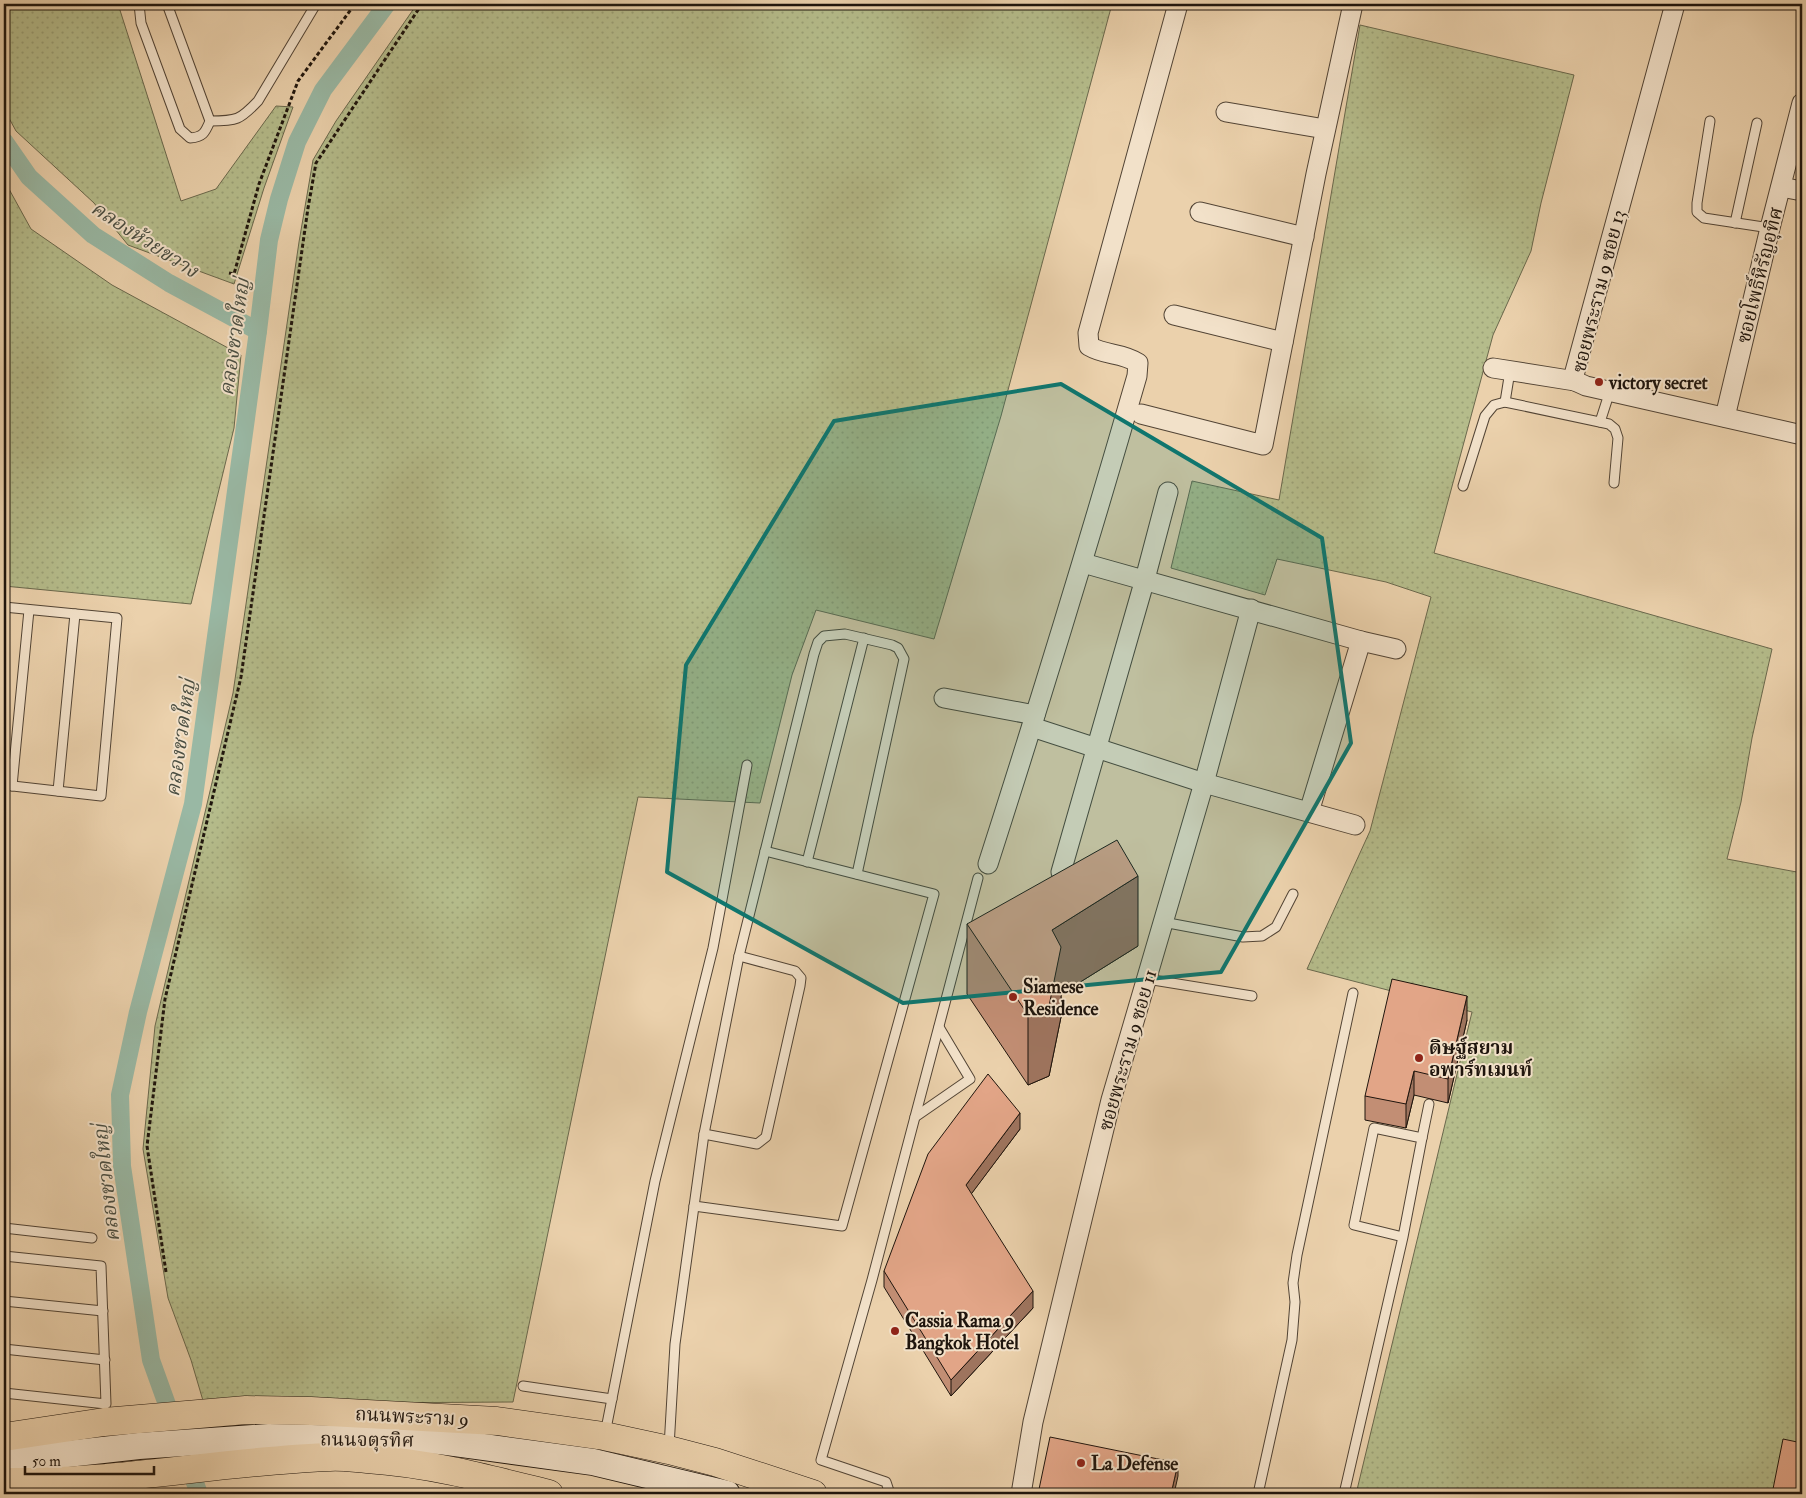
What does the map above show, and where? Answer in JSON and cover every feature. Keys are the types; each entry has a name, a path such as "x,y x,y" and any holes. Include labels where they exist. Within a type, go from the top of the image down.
{"main road":[{"name":"ถนนพระราม 9","path":"4,1437 104,1422 246,1410 371,1413 497,1421 604,1436 669,1450 715,1462 813,1494"},
{"name":"ถนนจตุรทิศ","path":"4,1461 139,1446 269,1437 440,1441 593,1462 727,1494"},
{"path":"12,1481 155,1474 237,1464 330,1457 399,1461 477,1476 549,1494"}],"street":[{"path":"983,871 1034,721 1083,563 1137,376 1138,363 1128,357 1098,351 1089,346 1088,333 1178,4"},
{"path":"1141,414 1263,445 1353,4"},
{"name":"ซอยพระราม 9 ซอย 13","path":"1675,4 1574,375 1575,382 1802,434"},
{"name":"ซอยโพธิ์หิรัญอุทิศ","path":"1725,417 1802,103"},
{"path":"1226,112 1326,129"},
{"path":"1781,187 1802,191"},
{"path":"1200,212 1304,237"},
{"path":"1174,315 1283,342"},
{"path":"1501,369 1575,382"},
{"path":"1061,872 1145,580 1168,492"},
{"path":"1083,563 1361,641 1396,649"},
{"name":"ซอยพระราม 9 ซอย 11","path":"1021,1494 1033,1422 1104,1128 1204,783 1251,609"},
{"path":"1308,812 1361,641"},
{"path":"944,698 1034,721 1096,748 1204,783 1355,825"}],"lane":[{"path":"138,4 141,23 180,129 190,138 198,137 205,132 210,122 167,4"},
{"path":"210,122 231,122 246,113 258,101 316,4"},
{"path":"1710,121 1697,212 1704,218 1770,228"},
{"path":"1735,223 1757,123"},
{"path":"1501,369 1504,402"},
{"path":"1600,422 1610,391"},
{"path":"1463,486 1485,416 1494,405 1504,402 1609,424 1615,429 1618,438 1614,483"},
{"path":"4,607 117,618 102,796 8,786 29,610"},
{"path":"58,791 75,614"},
{"path":"669,1450 674,1344 704,1134 739,956 818,642 824,636 845,634 898,648 904,659 857,874"},
{"path":"807,862 864,638"},
{"path":"604,1436 655,1181 713,948 747,766"},
{"path":"694,1206 842,1226 934,894 765,851"},
{"path":"890,1494 886,1482 821,1460 983,871"},
{"path":"1163,922 1244,937 1262,936 1276,927 1293,894"},
{"path":"704,1134 757,1144 766,1137 800,986 801,978 795,971 739,956"},
{"path":"1147,979 1252,996"},
{"path":"1258,1494 1292,1340 1295,1302 1293,1283 1297,1255 1353,993"},
{"path":"915,1117 970,1079 939,1027"},
{"path":"1344,1494 1403,1237 1429,1104"},
{"path":"1403,1237 1354,1225 1374,1128 1422,1138"},
{"path":"4,1228 92,1238"},
{"path":"4,1256 101,1266 106,1404 4,1393"},
{"path":"4,1301 103,1310"},
{"path":"4,1349 105,1360"},
{"path":"523,1386 612,1399"}],"path":[{"path":"228,273 234,274 259,184 298,81 354,4"},
{"path":"166,1272 147,1146 165,999 241,677 316,163 422,4"}],"highlighted area":[{"path":"1061,384 1322,538 1351,743 1221,972 903,1003 667,872 686,665 834,421"}],"green space":[{"path":"4,4 118,4 181,201 216,189 276,106 293,107 264,188 234,284 128,245 94,203 16,131 4,109"},
{"path":"417,4 1112,4 1001,416 934,639 816,610 792,675 760,803 638,797 513,1402 204,1404 191,1360 168,1298 143,1149 155,1026 233,693 299,242 313,160 336,121"},
{"path":"1360,25 1574,75 1541,203 1531,251 1493,335 1434,553 1772,649 1752,738 1741,802 1727,859 1802,873 1802,1494 1356,1494 1472,1012 1307,969 1370,831 1431,597 1386,582 1277,559 1265,595 1171,568 1192,481 1279,500"},
{"path":"4,180 31,229 112,285 241,355 234,428 191,604 4,586"}],"building":[{"path":"1117,840 1138,876 1052,930 1061,947 1049,1006 1028,1015 967,924"},
{"name":"ดิษฐ์สยาม อพาร์ทเมนท์","path":"1392,979 1467,996 1448,1079 1414,1071 1406,1104 1365,1096"},
{"path":"988,1074 1020,1113 966,1185 1033,1291 951,1380 884,1271 928,1154"},
{"name":"La Defense","path":"1050,1437 1178,1463 1171,1494 1038,1494"},
{"path":"1783,1439 1802,1443 1802,1494 1772,1494"}],"waterway":[{"name":"คลองชวดใหญ่","path":"174,1424 151,1360 122,1166 120,1095 138,1012 193,804 269,240 279,199 297,142 323,90 387,4"},
{"name":"คลองห้วยขวาง","path":"4,141 29,177 93,235 169,283 258,331"},
{"name":"คลองชวดใหญ่","path":"187,1460 199,1494"}],"place":[{"name":"victory secret","path":"1599,382"},
{"name":"Siamese Residence","path":"1013,997"},
{"name":"ดิษฐ์สยาม อพาร์ทเมนท์","path":"1419,1058"},
{"name":"Cassia Rama 9 Bangkok Hotel","path":"895,1331"},
{"name":"La Defense","path":"1081,1463"}]}
